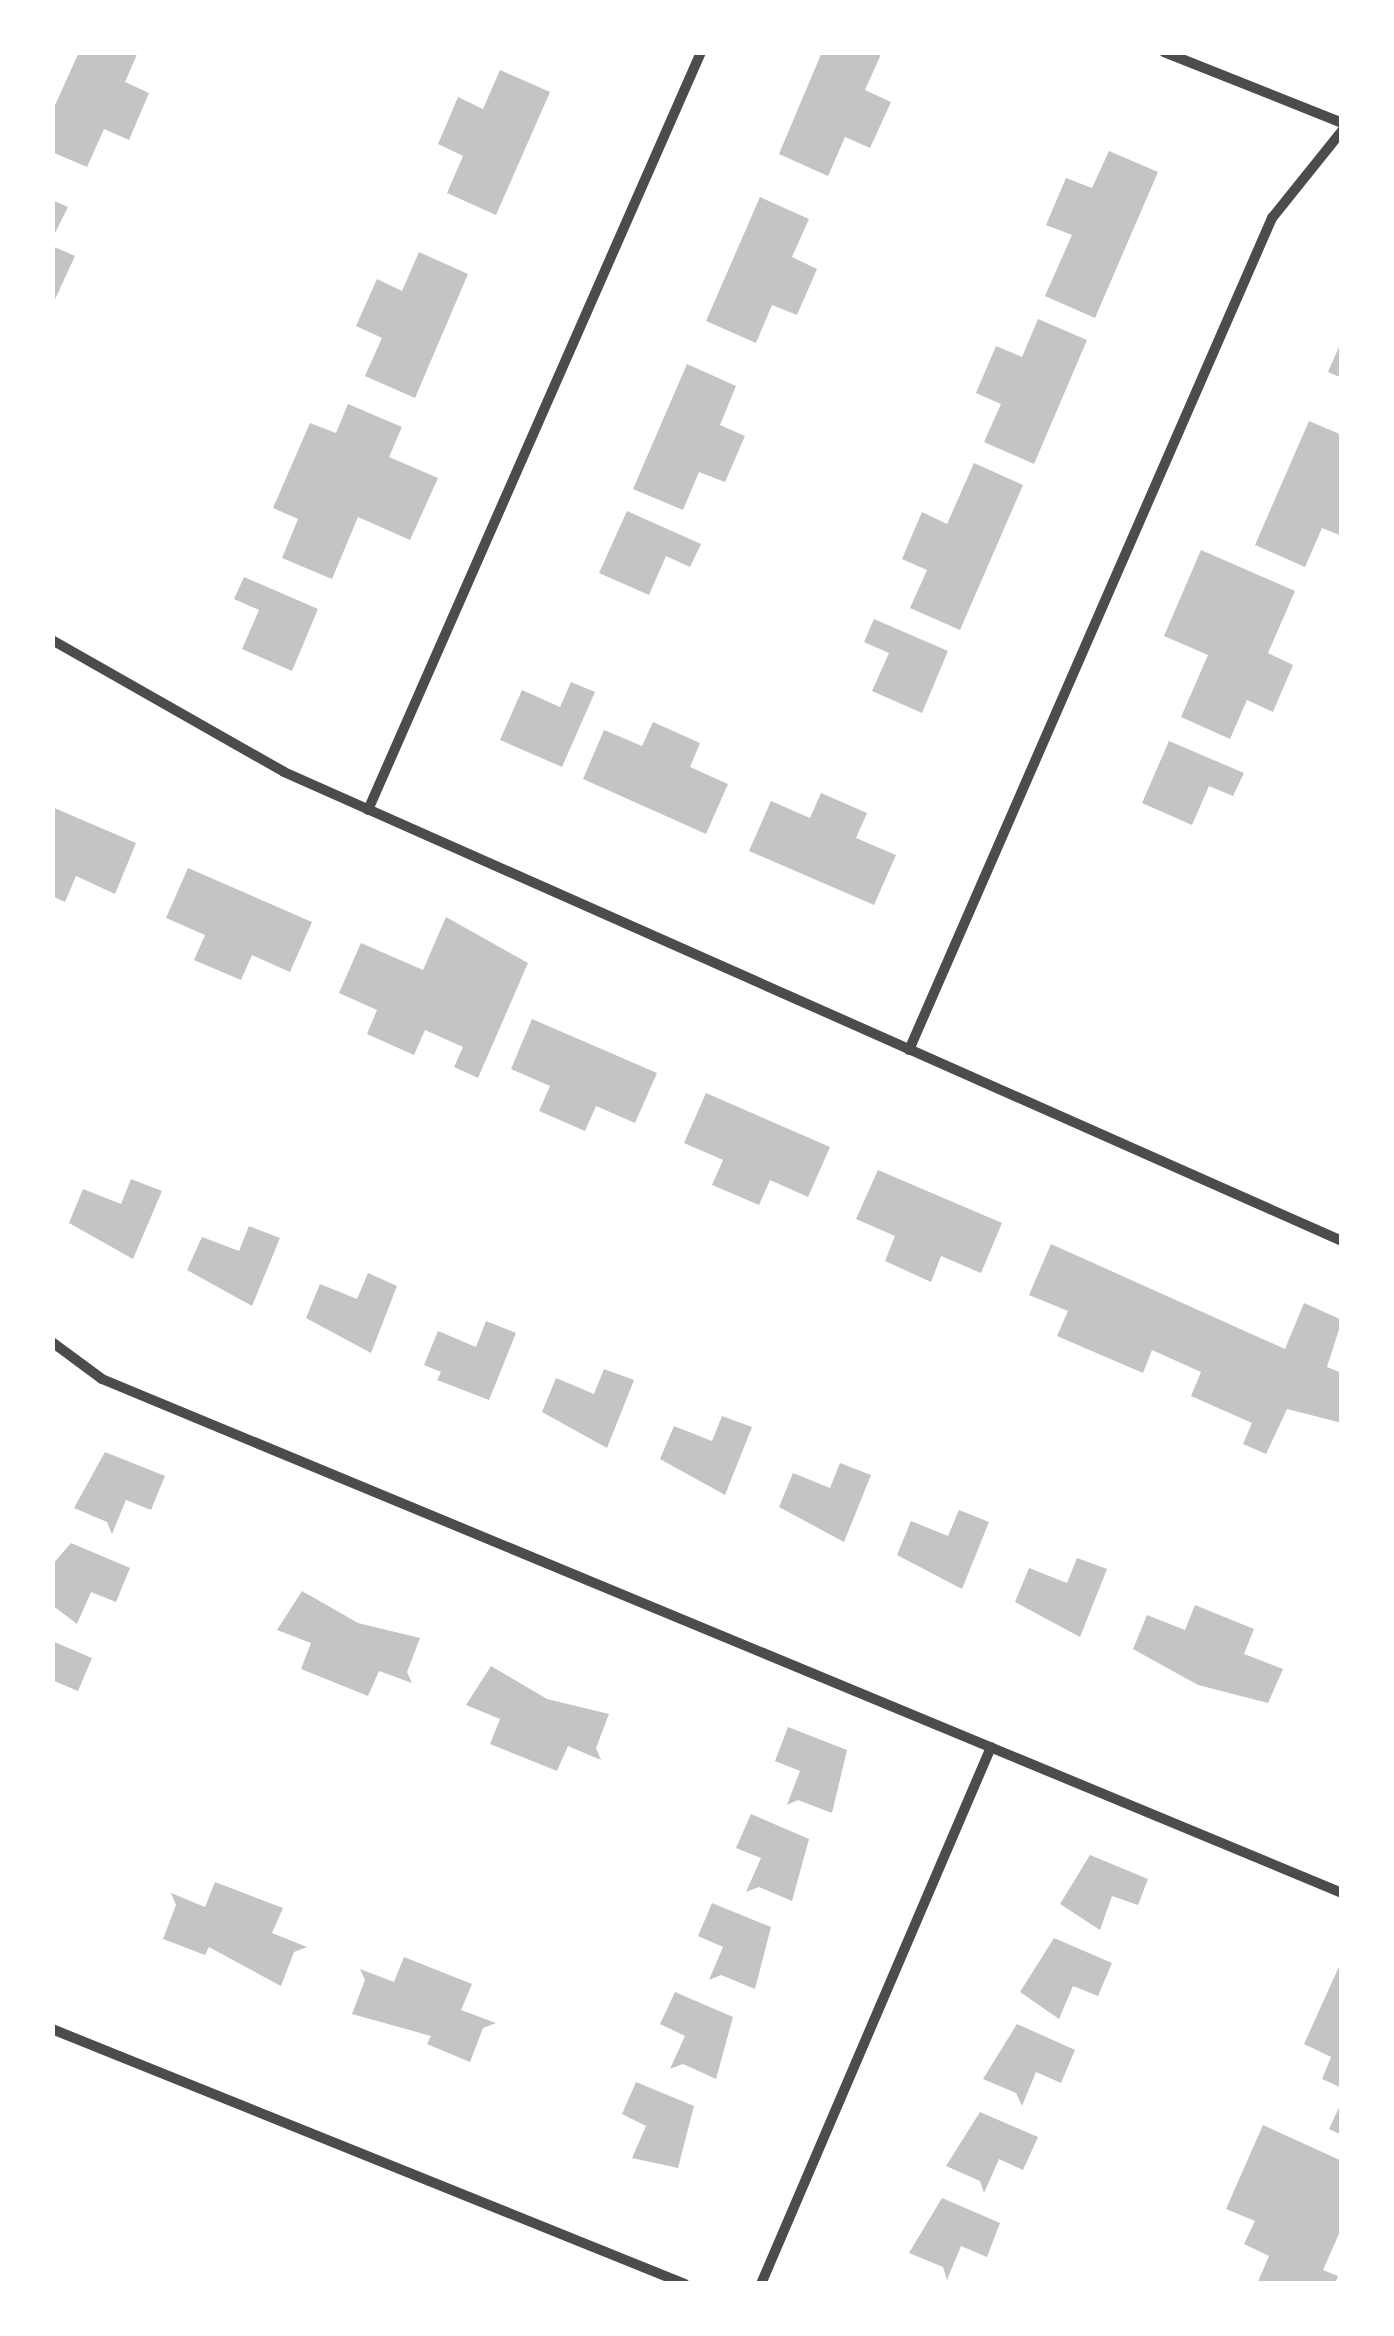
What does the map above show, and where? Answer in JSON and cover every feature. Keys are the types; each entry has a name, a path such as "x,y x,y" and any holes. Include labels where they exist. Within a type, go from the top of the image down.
{"street":[{"path":"368,810 700,52"},
{"path":"910,1050 1272,218 1342,127 1164,52"},
{"path":"52,640 368,810 1342,1241"},
{"path":"52,1342 102,1378 1342,1893"},
{"path":"761,2284 991,1747"},
{"path":"52,2029 685,2284"}],"building":[{"path":"79,52 138,52 125,82 149,93 129,140 104,129 87,167 52,152 52,112"},
{"path":"822,52 882,52 865,90 891,102 870,148 845,137 828,176 779,154"},
{"path":"500,70 550,92 496,215 447,193 463,156 438,144 458,97 483,109"},
{"path":"1109,151 1158,172 1095,318 1045,296 1072,235 1046,225 1066,178 1092,188"},
{"path":"760,197 809,219 792,257 817,269 797,315 772,305 756,343 706,321"},
{"path":"52,200 68,207 52,239"},
{"path":"52,246 75,256 52,306"},
{"path":"419,252 468,274 415,398 365,376 382,338 356,326 377,279 402,291"},
{"path":"1038,319 1087,340 1034,464 984,442 1001,404 976,393 996,346 1022,357"},
{"path":"1342,340 1342,378 1328,372"},
{"path":"687,364 736,386 720,425 745,436 725,482 699,472 683,510 633,489"},
{"path":"348,404 402,427 389,457 438,478 410,540 358,517 332,579 282,558 298,519 273,508 310,423 336,433"},
{"path":"1309,421 1342,435 1342,536 1322,528 1305,567 1255,545"},
{"path":"974,463 1023,485 960,630 910,608 927,570 902,559 922,512 947,524"},
{"path":"627,511 701,544 690,567 666,556 649,595 599,573"},
{"path":"1201,550 1295,591 1268,653 1293,665 1273,712 1247,700 1230,739 1181,717 1208,655 1164,636"},
{"path":"244,577 318,609 292,671 242,649 259,610 234,599"},
{"path":"874,619 948,651 922,713 872,691 889,653 864,642"},
{"path":"571,682 595,692 562,767 500,740 522,690 560,707"},
{"path":"653,722 700,743 690,767 728,784 706,834 583,779 604,730 642,746"},
{"path":"1169,741 1244,773 1233,796 1209,786 1192,825 1142,803"},
{"path":"821,793 867,813 856,838 896,855 874,905 749,851 771,801 810,818"},
{"path":"52,807 136,843 115,894 76,876 65,902 52,896"},
{"path":"188,868 312,922 290,972 252,955 241,980 194,960 205,935 166,918"},
{"path":"446,917 528,963 478,1078 454,1067 463,1047 425,1030 414,1055 367,1034 377,1010 339,993 361,943 423,970"},
{"path":"532,1019 657,1073 635,1123 596,1106 585,1131 539,1111 550,1086 511,1069"},
{"path":"706,1093 830,1147 808,1197 770,1180 759,1205 712,1185 723,1160 684,1143"},
{"path":"878,1170 1002,1223 981,1273 941,1256 931,1282 885,1261 895,1236 856,1219"},
{"path":"131,1179 162,1191 133,1259 69,1223 83,1189 121,1204"},
{"path":"249,1226 280,1238 252,1306 187,1270 202,1237 239,1251"},
{"path":"1051,1244 1285,1349 1304,1303 1342,1320 1327,1367 1342,1373 1342,1423 1287,1409 1266,1454 1243,1444 1252,1423 1191,1396 1201,1372 1152,1350 1143,1373 1057,1336 1068,1311 1029,1295"},
{"path":"368,1273 397,1286 371,1353 306,1318 320,1284 357,1299"},
{"path":"486,1321 516,1333 489,1400 437,1380 441,1372 424,1365 438,1331 476,1347"},
{"path":"604,1369 634,1380 607,1448 542,1412 556,1378 594,1394"},
{"path":"722,1416 752,1427 725,1495 660,1459 674,1426 712,1441"},
{"path":"105,1452 165,1476 151,1510 126,1500 112,1534 107,1522 74,1508"},
{"path":"840,1463 871,1475 844,1542 779,1507 793,1473 830,1488"},
{"path":"959,1510 989,1522 962,1589 897,1555 911,1521 948,1536"},
{"path":"71,1543 130,1568 116,1602 91,1592 77,1624 52,1605 52,1565"},
{"path":"1077,1558 1107,1569 1080,1637 1015,1602 1029,1568 1067,1583"},
{"path":"302,1591 358,1623 420,1638 407,1672 412,1683 379,1671 368,1696 301,1669 311,1643 277,1630"},
{"path":"1195,1605 1254,1629 1244,1654 1283,1669 1268,1703 1198,1685 1133,1649 1147,1615 1185,1630"},
{"path":"52,1641 92,1658 78,1691 52,1680"},
{"path":"491,1666 547,1699 609,1714 596,1748 601,1760 568,1746 557,1771 490,1744 500,1719 466,1705"},
{"path":"788,1727 847,1750 832,1813 798,1800 787,1805 800,1771 775,1761"},
{"path":"751,1814 809,1839 792,1901 759,1887 746,1892 761,1858 736,1848"},
{"path":"1090,1855 1148,1879 1138,1905 1112,1896 1100,1930 1060,1904"},
{"path":"215,1882 283,1908 272,1933 307,1947 294,1952 281,1986 209,1947 205,1955 163,1939 176,1905 171,1893 205,1907"},
{"path":"712,1903 771,1927 755,1989 721,1975 709,1980 723,1947 698,1936"},
{"path":"1054,1938 1112,1963 1098,1996 1073,1986 1059,2019 1020,1992"},
{"path":"404,1957 472,1984 461,2010 496,2023 483,2028 470,2062 427,2044 431,2036 352,2014 365,1980 360,1969 394,1982"},
{"path":"1342,1960 1342,2088 1322,2079 1331,2057 1304,2044"},
{"path":"675,1992 733,2017 716,2079 683,2064 670,2069 685,2036 660,2024"},
{"path":"1017,2024 1075,2050 1061,2083 1036,2072 1022,2106 1016,2093 983,2079"},
{"path":"636,2082 694,2106 678,2168 632,2158 646,2126 622,2114"},
{"path":"1342,2101 1342,2135 1329,2129"},
{"path":"980,2112 1038,2137 1023,2170 999,2159 984,2193 980,2181 946,2166"},
{"path":"1263,2125 1342,2161 1342,2227 1323,2270 1338,2276 1335,2284 1257,2284 1269,2256 1244,2244 1255,2221 1226,2209"},
{"path":"942,2198 1000,2223 987,2257 961,2246 947,2280 943,2267 909,2253"}]}
